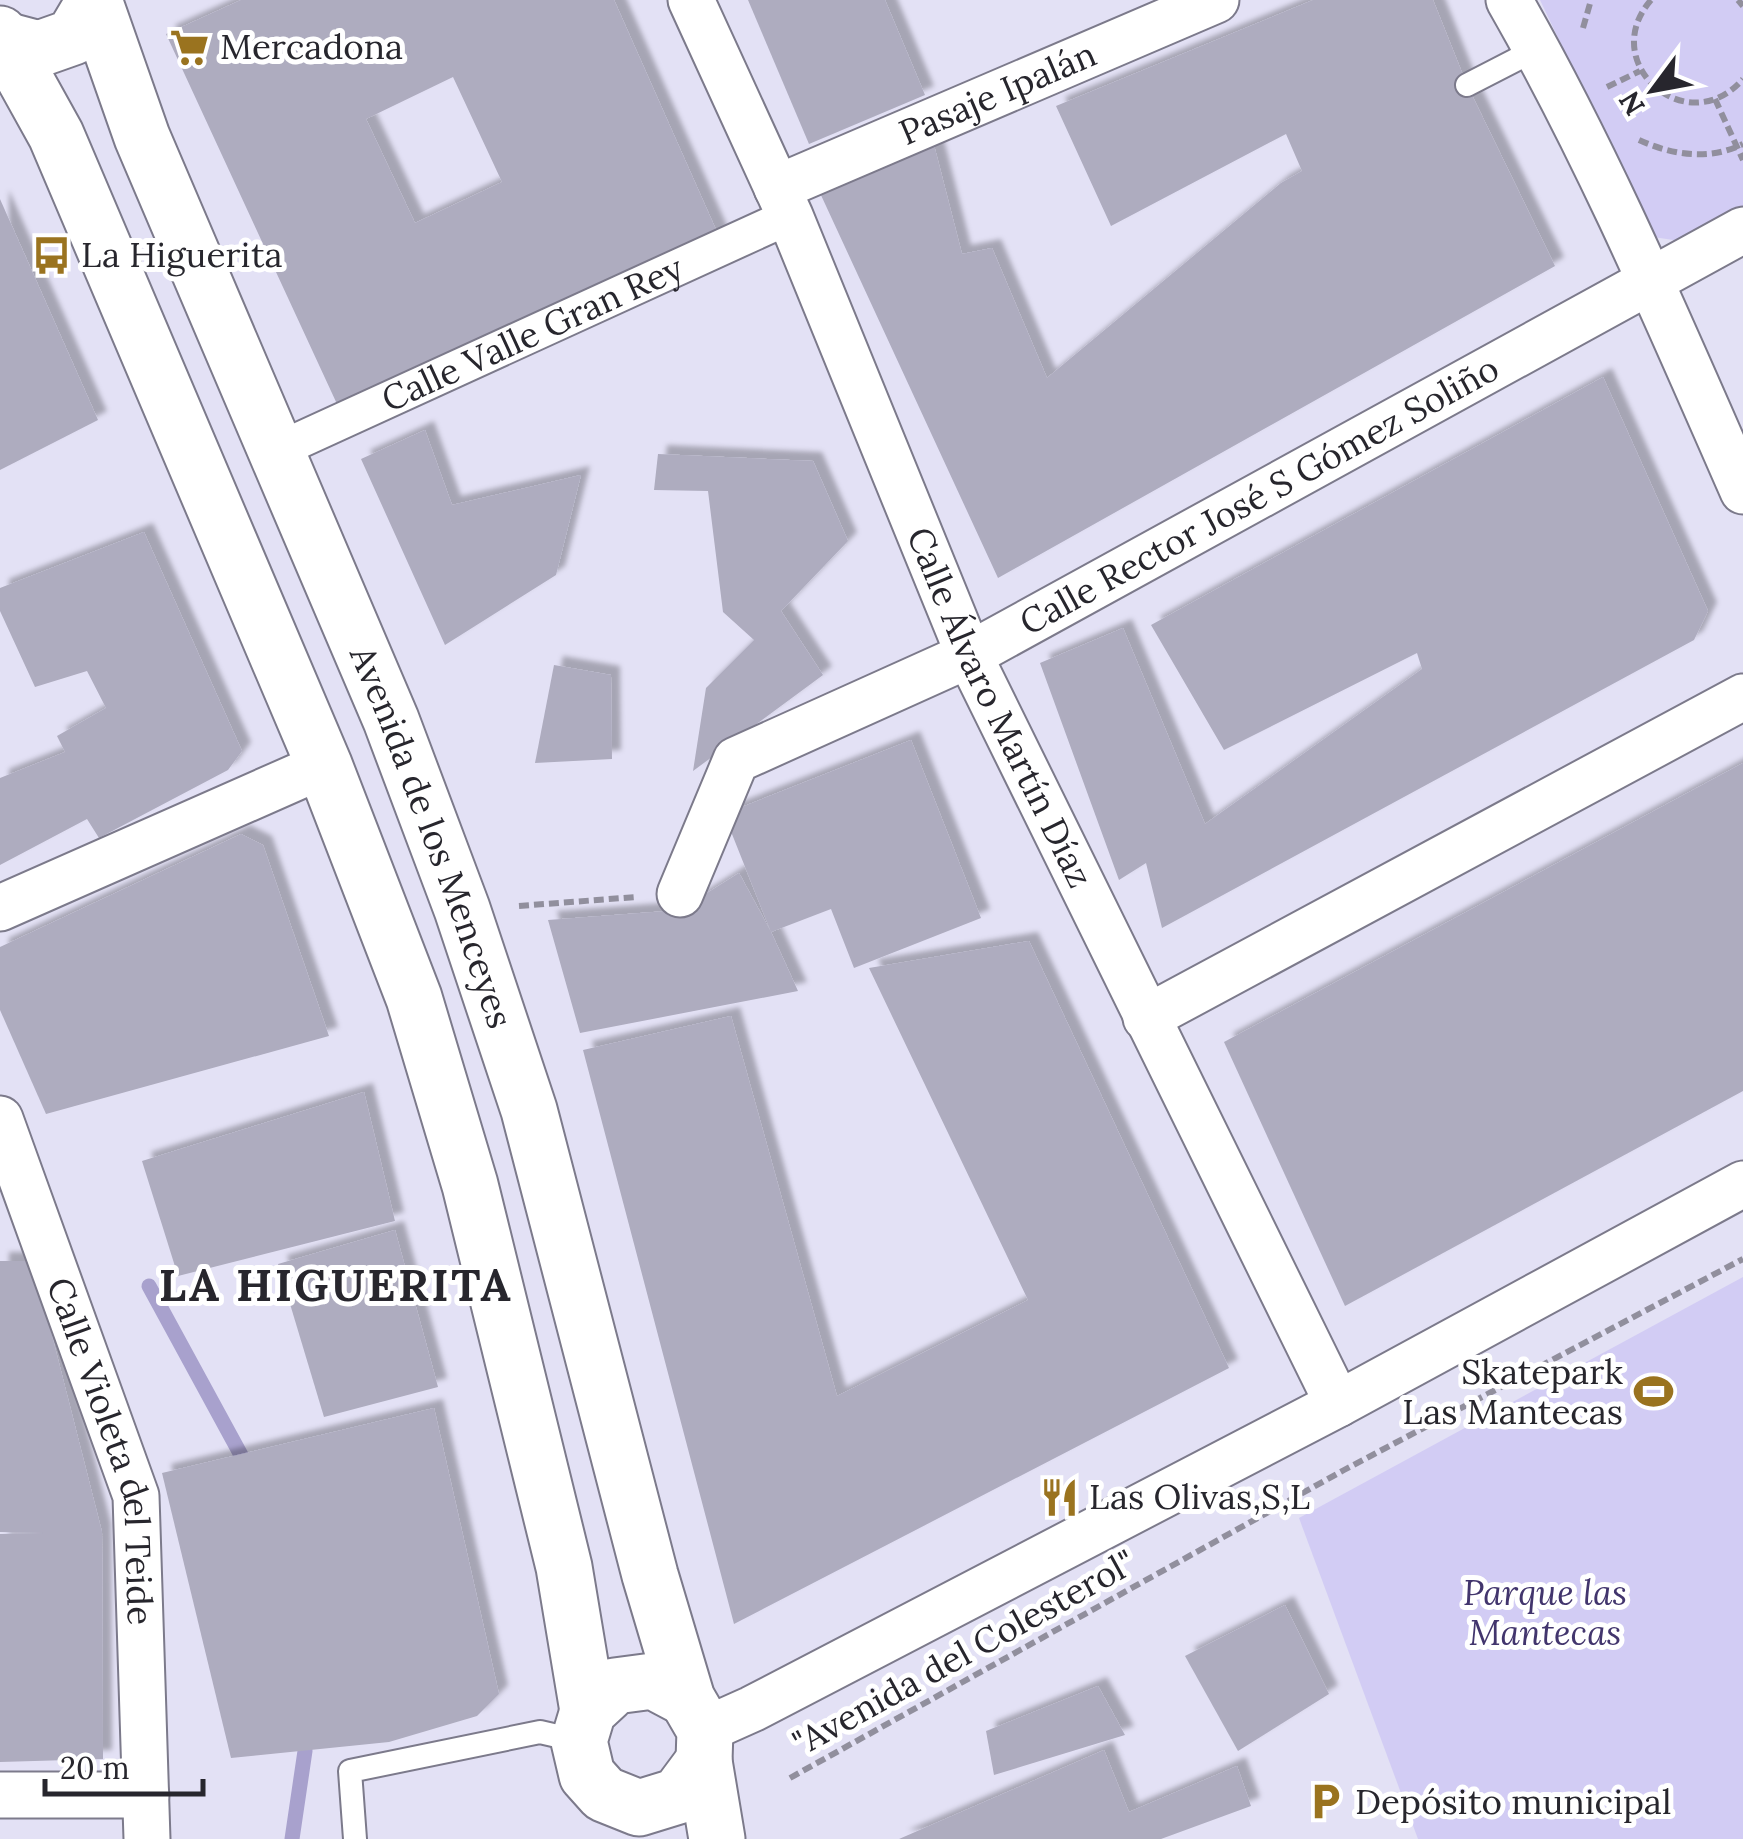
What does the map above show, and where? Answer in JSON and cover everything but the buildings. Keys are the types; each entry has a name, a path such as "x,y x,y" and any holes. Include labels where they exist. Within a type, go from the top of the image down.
{"main road":[{"path":"3,37 39,49 74,37 97,1"},
{"name":"Avenida de los Menceyes","path":"97,1 142,136 391,720 462,909 529,1110 650,1575 698,1730 717,1839"},
{"name":"Avenida de los Menceyes","path":"3,37 56,135 324,765 414,998 470,1184 564,1567 584,1726"},
{"path":"654,1681 698,1730 678,1796 612,1817 587,1775 584,1726 615,1686 654,1681"}],"street":[{"name":"Calle Álvaro Martín Díaz","path":"691,0 784,202 970,655 1338,1404"},
{"name":"Pasaje Ipalán","path":"784,202 1216,0"},
{"path":"1509,0 1650,280 1743,491"},
{"name":"Calle Valle Gran Rey","path":"276,451 784,202"},
{"name":"Calle Rector José S Gómez Soliño","path":"680,894 736,760 970,655 1743,230"},
{"path":"1146,1018 1743,697"},
{"path":"0,908 324,765"},
{"name":"Calle Violeta del Teide","path":"0,1119 136,1496 147,1839"},
{"path":"698,1730 752,1709 1338,1404 1743,1184"},
{"path":"0,1795 146,1795"}],"lane":[{"path":"1466,85 1537,49"},
{"path":"355,1839 350,1770 584,1726"}],"path":[{"path":"1583,41 1583,23 1591,0"},
{"path":"1651,0 1637,24 1634,47 1640,70 1650,84 1665,95 1698,103 1733,90 1743,79"},
{"path":"1738,0 1743,6"},
{"path":"1594,93 1640,70"},
{"path":"1716,99 1743,160"},
{"path":"1627,131 1640,141 1671,153 1704,155 1740,146"},
{"path":"462,909 680,894"},
{"name":"\"Avenida del Colesterol\"","path":"790,1778 1344,1470 1743,1259"}],"green space":[{"path":"1540,0 1743,0 1743,210 1687,242 1653,237"},
{"name":"Parque las Mantecas","path":"1743,1277 1743,1839 1418,1839 1299,1518"}],"waterway":[{"path":"149,1286 241,1455"},
{"path":"292,1839 305,1751"}],"place":[{"name":"Mercadona","path":"190,47"},
{"name":"La Higuerita","path":"51,255"},
{"name":"Skatepark Las Mantecas","path":"1653,1392"},
{"name":"Las Olivas,S,L","path":"1059,1497"},
{"name":"Depósito municipal","path":"1325,1802"}],"district":[{"name":"LA HIGUERITA","path":"336,1285"}]}
